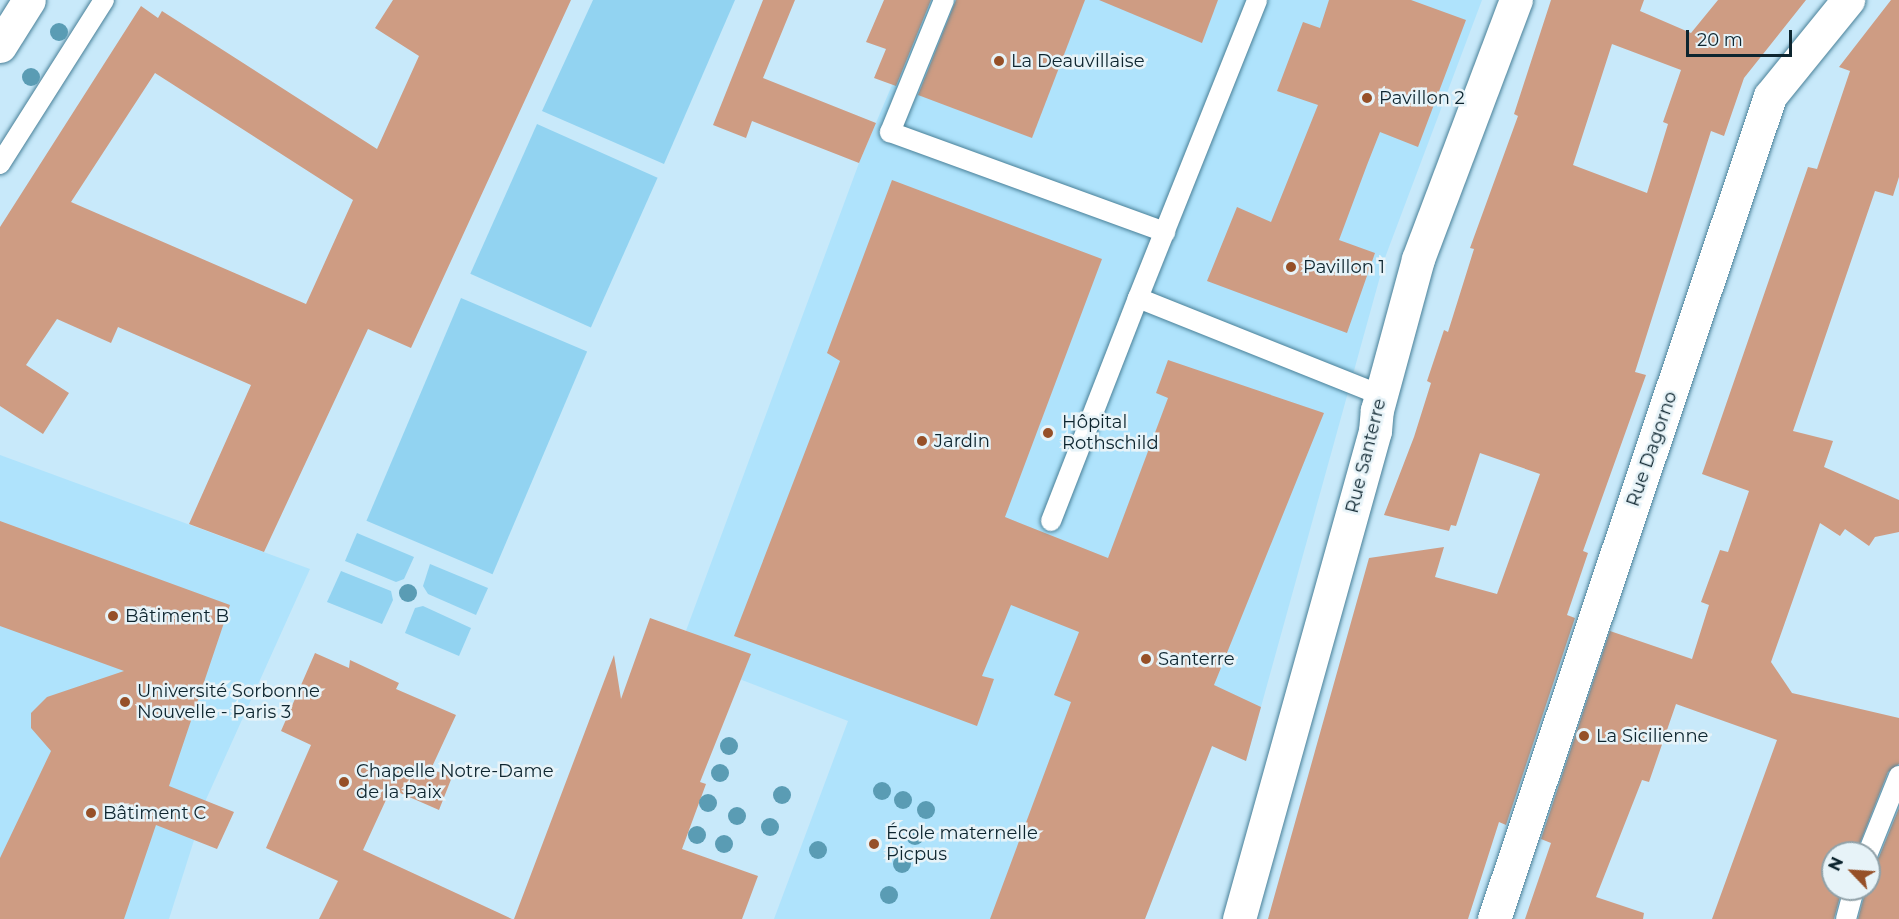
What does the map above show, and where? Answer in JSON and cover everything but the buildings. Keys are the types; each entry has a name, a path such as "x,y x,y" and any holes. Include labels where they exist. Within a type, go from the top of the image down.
{"street":[{"path":"0,46 28,0"},
{"name":"Rue Santerre","path":"1239,919 1375,431 1381,395 1418,259 1516,0"},
{"name":"Rue Dagorno","path":"1494,919 1770,96 1848,0"}],"lane":[{"path":"0,164 104,0"},
{"path":"944,0 890,132 1165,232"},
{"path":"1051,521 1257,0"},
{"path":"1138,298 1381,395"},
{"path":"1873,841 1899,776"},
{"path":"1846,919 1851,901"}],"shaded area":[{"path":"593,0 735,0 664,164 542,111"},
{"name":"Hôpital Rothschild","path":"928,0 1482,0 1386,255 1246,761 1212,746 1145,919 774,919 848,721 677,655 859,163"},
{"path":"537,124 658,178 591,328 470,274"},
{"path":"461,298 587,352 493,574 366,521"},
{"name":"Université Sorbonne Nouvelle - Paris 3","path":"0,455 310,569 190,835 195,837 169,919 0,919"},
{"path":"357,533 414,557 404,579 396,582 345,561"},
{"path":"430,564 488,588 476,615 428,594 423,586"},
{"path":"341,571 391,591 393,600 382,624 327,602"},
{"path":"423,606 471,628 459,656 405,633 415,608"}],"place":[{"name":"La Deauvillaise","path":"999,61"},
{"name":"Pavillon 2","path":"1367,98"},
{"name":"Pavillon 1","path":"1291,267"},
{"name":"Hôpital Rothschild","path":"1048,433"},
{"name":"Jardin","path":"922,441"},
{"name":"Bâtiment B","path":"113,616"},
{"name":"Santerre","path":"1146,659"},
{"name":"Université Sorbonne Nouvelle - Paris 3","path":"125,702"},
{"name":"La Sicilienne","path":"1584,736"},
{"name":"Chapelle Notre-Dame de la Paix","path":"344,782"},
{"name":"Bâtiment C","path":"91,813"},
{"name":"École maternelle Picpus","path":"874,844"}]}
